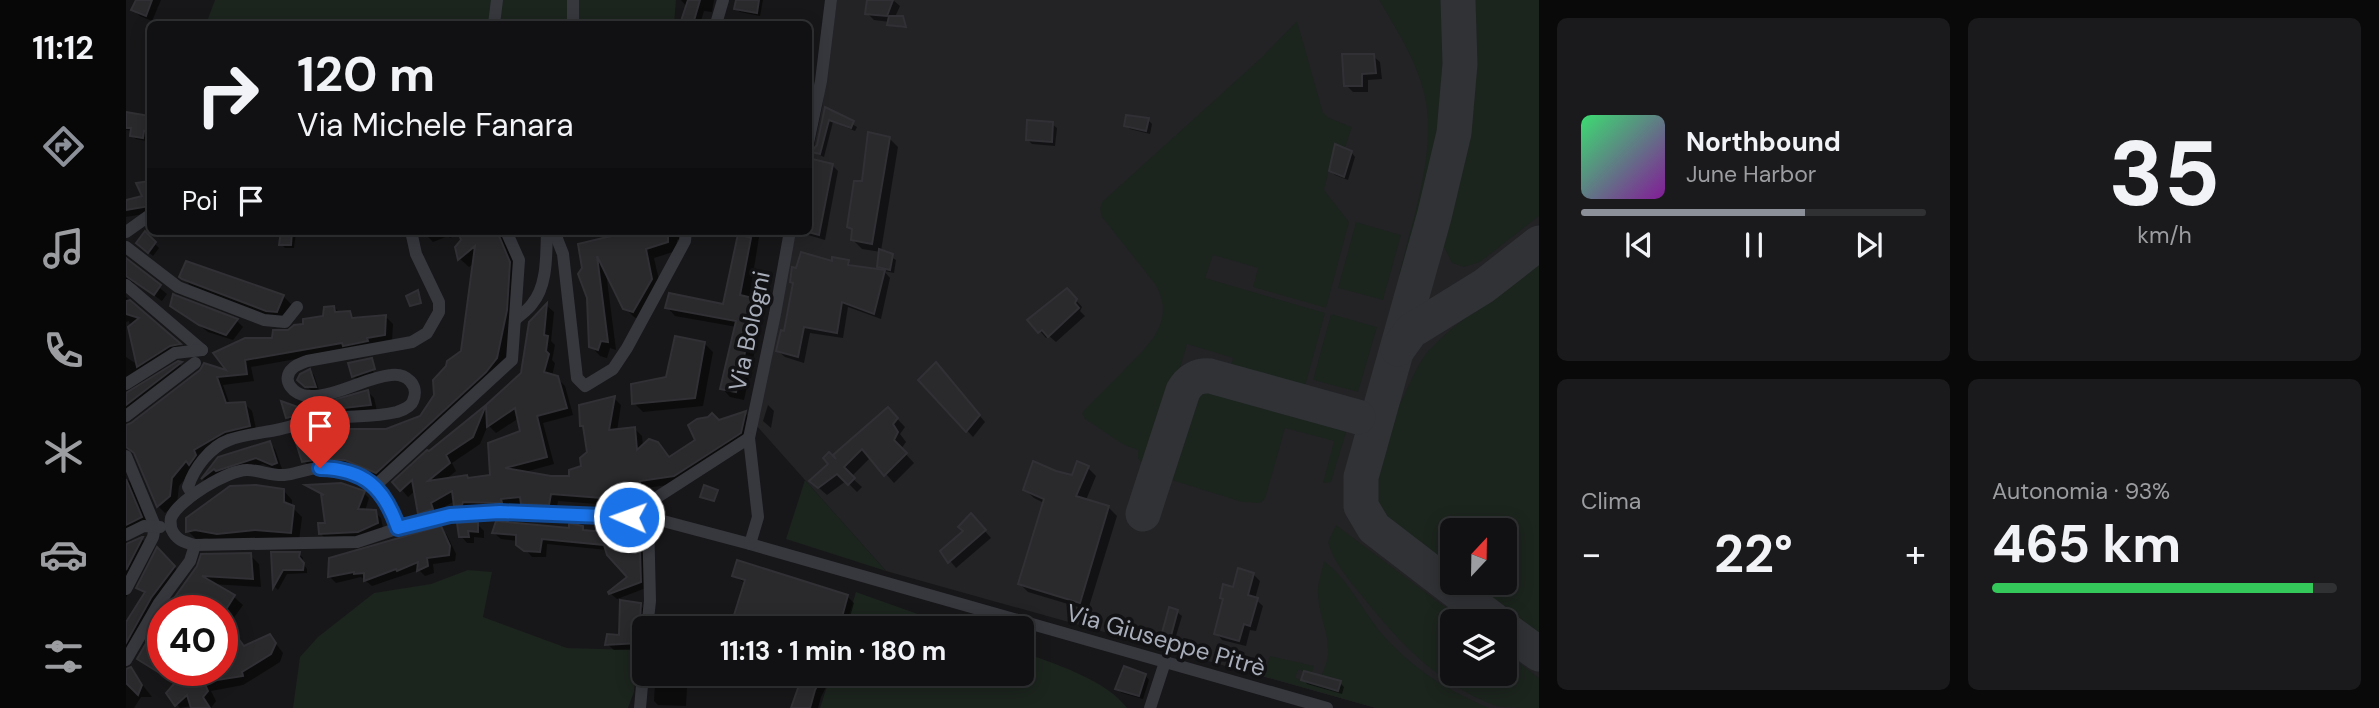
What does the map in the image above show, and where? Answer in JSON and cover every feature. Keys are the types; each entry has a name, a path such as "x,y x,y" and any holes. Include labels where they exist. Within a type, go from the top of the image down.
{"street":[{"path":"494,21 497,0"},
{"path":"573,0 573,21"},
{"path":"717,21 723,0"},
{"path":"812,124 821,81 831,0"},
{"path":"126,232 147,217"},
{"path":"193,495 188,487 191,477 208,454 227,441 322,419 394,413 410,407 414,399 414,385 401,375 390,375 310,397 295,393 290,388 288,374 307,360 412,342 428,333 439,312 439,302 416,254 412,235"},
{"path":"375,486 512,360 519,260 508,235"},
{"path":"515,320 532,304 540,290 547,235"},
{"path":"556,235 563,254 577,378 586,386 613,369 627,348 685,241 685,235"},
{"name":"Via Bologni","path":"750,544 758,517 749,438 789,235"},
{"path":"126,247 178,287 264,320 285,322 296,307"},
{"path":"126,285 202,350 175,353 126,384"},
{"path":"126,416 195,363"},
{"path":"648,616 648,517 656,498 749,438"},
{"path":"126,456 156,526 126,589"},
{"path":"126,660 159,603 190,561 195,545 182,542 174,536 171,517 193,495 225,475 249,470 282,475 320,468 340,468 357,474 375,486 391,506 398,528"},
{"name":"Via Giuseppe Pitrè","path":"195,545 357,542 450,515 500,512 648,517 1327,708"},
{"path":"126,536 144,526 171,528"},
{"path":"1150,708 1166,662"},
{"path":"640,708 642,686"}],"shaded area":[{"path":"215,0 676,0 674,21 207,21"},
{"path":"837,0 1539,0 1539,708 1376,708 886,571 755,424 771,361 795,235 812,235 812,157 822,108"},
{"path":"1379,0 1448,0 1453,81 1451,115 1435,185 1406,276 1399,275 1422,184 1428,137 1427,114 1416,69"},
{"path":"1471,0 1539,0 1539,216 1480,262 1464,267 1452,263 1442,243 1464,154 1471,105"},
{"path":"1297,21 1323,113 1352,127 1345,148 1335,145 1324,190 1349,222 1326,308 1253,287 1258,268 1213,255 1205,278 1325,313 1303,394 1229,374 1233,358 1187,344 1153,462 1148,469 1144,468 1138,458 1138,450 1124,445 1085,419 1082,414 1150,342 1157,332 1163,310 1155,284 1102,217 1102,202 1261,58"},
{"path":"1356,222 1401,235 1383,300 1338,288"},
{"path":"1539,262 1539,633 1517,617 1517,609 1507,609 1488,595 1517,595 1517,518 1440,518 1440,559 1381,515 1376,499 1376,468 1380,452 1413,376 1425,354 1468,315"},
{"path":"1331,314 1377,327 1358,392 1313,380"},
{"path":"1205,381 1350,419 1331,482 1323,483 1334,441 1285,428 1265,499 1260,503 1242,502 1165,478 1160,471 1161,465 1183,396 1195,383"},
{"path":"805,480 886,571 786,539"},
{"path":"1336,525 1448,609 1440,609 1440,675 1406,646 1376,613 1338,564 1328,542"},
{"path":"1324,561 1348,586 1382,634 1406,658 1440,683 1440,686 1489,708 1376,708 1263,676 1270,656 1314,666 1312,673 1298,670 1295,678 1338,691 1321,676 1326,665 1328,644 1319,605 1319,582"},
{"path":"468,570 492,572 483,617 567,648 632,650 632,686 634,686 628,708 293,708 300,657 318,637 374,593 431,584"},
{"path":"856,592 923,616 849,616"},
{"path":"1034,656 1093,681 1107,689 1127,708 820,708 827,686 1034,686"},
{"path":"1517,661 1539,678 1539,708 1496,706 1456,687 1517,686"}],"building":[{"path":"136,0 152,0 146,16 131,10"},
{"path":"688,0 700,0 694,21 681,21"},
{"path":"736,0 759,0 757,13 734,9"},
{"path":"867,0 893,0 887,16 865,14"},
{"path":"889,16 903,16 906,27 887,25"},
{"path":"1342,54 1374,54 1376,73 1362,74 1362,86 1344,86"},
{"path":"825,107 854,121 851,128 829,120 820,154 812,152 817,145"},
{"path":"126,112 147,116 147,132 144,131 143,138 130,136 131,128 126,128"},
{"path":"1126,115 1149,118 1146,131 1124,126"},
{"path":"1027,120 1053,122 1052,142 1026,140"},
{"path":"868,132 890,137 872,244 851,240 852,229 847,227 854,181 862,181"},
{"path":"1335,144 1352,151 1344,177 1329,171"},
{"path":"812,159 833,164 819,235 812,233"},
{"path":"147,181 147,206 126,210 126,200 142,196 136,183"},
{"path":"145,231 156,242 148,253 136,243"},
{"path":"280,235 292,235 291,245 279,245"},
{"path":"459,235 499,235 510,262 507,310 497,358 486,372 376,473 345,460 321,459 302,462 294,436 343,429 386,429 420,416 434,395 433,380 446,366 447,361 461,351 475,246 458,260 455,247 461,240"},
{"path":"615,235 668,235 668,242 646,249 652,279 633,312 623,309 597,256 608,342 601,341 598,350 589,347 587,298 578,274 582,268 578,244"},
{"path":"738,235 751,238 740,295 757,299 736,392 720,389 736,321 665,308 669,293 723,304"},
{"path":"879,249 893,254 890,270 877,267"},
{"path":"801,252 832,261 832,257 849,260 848,265 885,270 874,314 842,302 837,333 804,327 798,357 776,351 781,330 784,331 793,283 790,282 792,267 796,268"},
{"path":"126,258 161,285 154,295 126,276"},
{"path":"186,261 284,295 277,312 266,311 182,279 179,277"},
{"path":"1067,288 1077,299 1075,303 1079,308 1048,337 1042,330 1038,333 1027,320"},
{"path":"418,290 421,303 410,306 406,296"},
{"path":"173,294 238,319 226,335 199,325 170,306"},
{"path":"130,300 181,344 170,346 137,367 128,327 139,318 126,314 126,301"},
{"path":"547,303 544,335 548,336 546,351 549,354 544,372 558,376 567,408 537,416 547,457 505,468 551,476 569,476 569,470 581,466 580,458 587,452 583,426 580,426 579,405 615,396 609,430 635,427 637,450 649,439 658,442 669,457 695,440 688,425 697,419 708,417 712,413 719,420 746,411 741,433 674,476 640,481 640,488 626,494 629,500 551,494 549,505 521,504 520,497 501,499 502,503 463,502 462,505 454,506 452,491 431,503 433,509 418,514 412,480 400,491 392,482 427,450 486,405 521,373 529,322","holes":["486,405 487,427 515,408 520,431 488,443 490,475 468,478 467,475 428,481 450,463 446,455 473,437"]},
{"path":"334,306 335,312 350,311 352,318 386,315 385,335 343,346 342,343 245,360 247,374 217,377 226,403 245,402 250,426 225,432 194,450 196,455 189,465 186,461 172,478 170,496 157,507 134,453 126,447 126,425 200,370 204,363 226,370 213,353 245,338 272,338 273,330 288,330 294,325 303,324 303,319 323,316 324,307"},
{"path":"675,336 705,342 695,398 632,404 631,384 666,377"},
{"path":"372,358 375,369 352,377 348,363"},
{"path":"178,361 182,362 126,405 126,393"},
{"path":"936,362 980,415 966,432 918,380"},
{"path":"310,369 316,387 305,387 297,380 300,374"},
{"path":"368,390 371,405 326,410 319,404"},
{"path":"281,401 312,412 286,418"},
{"path":"888,407 898,418 893,424 898,432 894,440 907,453 884,476 862,449 844,467 855,478 848,485 837,474 818,488 809,481 828,464 823,458 829,452 836,459 833,455"},
{"path":"270,441 277,463 272,465 256,458 216,471 214,469 201,479 218,457"},
{"path":"1033,461 1072,475 1077,461 1089,466 1076,496 1109,506 1080,603 1018,584 1044,499 1023,490"},
{"path":"126,479 142,517 126,525"},
{"path":"341,483 365,491 358,509 376,510 378,523 358,532 319,534 318,523 325,523 321,494 324,495 305,485"},
{"path":"256,485 284,489 284,502 294,506 291,533 255,530 217,534 195,530 186,532 186,518 230,486"},
{"path":"704,485 718,490 714,501 700,497"},
{"path":"971,513 986,530 948,563 940,551 963,531 958,527"},
{"path":"496,521 569,528 569,523 583,526 583,530 637,535 641,582 609,594 608,592 627,577 607,555 604,545 542,539 540,552 524,551 516,545 516,535 492,533"},
{"path":"478,522 478,532 468,531 469,537 459,537 457,523"},
{"path":"441,526 450,546 449,555 427,558 428,566 417,571 418,562 364,581 364,573 328,577 329,558"},
{"path":"143,537 126,570 126,544"},
{"path":"157,547 175,566 153,595 147,595 147,605 126,643 126,622 145,592 136,588"},
{"path":"271,552 300,552 299,557 304,563 303,570 283,570 273,588"},
{"path":"251,553 253,579 202,576 235,595 176,595 197,566 201,554"},
{"path":"737,560 848,595 842,616 734,616 745,580 732,576"},
{"path":"1238,568 1254,573 1248,595 1258,598 1250,626 1244,624 1239,641 1214,634 1223,599 1220,598 1223,584 1233,587"},
{"path":"620,600 641,603 640,616 632,616 632,643 605,645 607,634 619,635"},
{"path":"1169,607 1178,610 1169,643 1160,640"},
{"path":"270,634 276,643 271,654 242,672 243,676 238,677 238,638 244,646"},
{"path":"147,642 147,665 137,659"},
{"path":"1124,666 1146,674 1139,696 1115,689"},
{"path":"131,667 142,685 138,695 126,683 126,669"},
{"path":"1304,671 1341,681 1338,691 1301,680"},
{"path":"172,686 206,686 208,691 203,697 210,708 191,708 187,695 175,706 166,693"},
{"path":"799,686 817,686 810,708 791,708"}],"taxiway":[{"path":"1458,0 1460,64 1454,133 1434,217 1361,477 1361,506 1374,528 1479,609"},
{"path":"1398,349 1411,331 1484,286 1539,243"},
{"path":"1143,514 1183,391 1198,377 1210,376 1358,417"},
{"path":"1517,638 1539,654"}],"route":[{"path":"320,468 340,468 357,474 375,486 391,506 398,528 450,515 500,512 629,517"}]}
